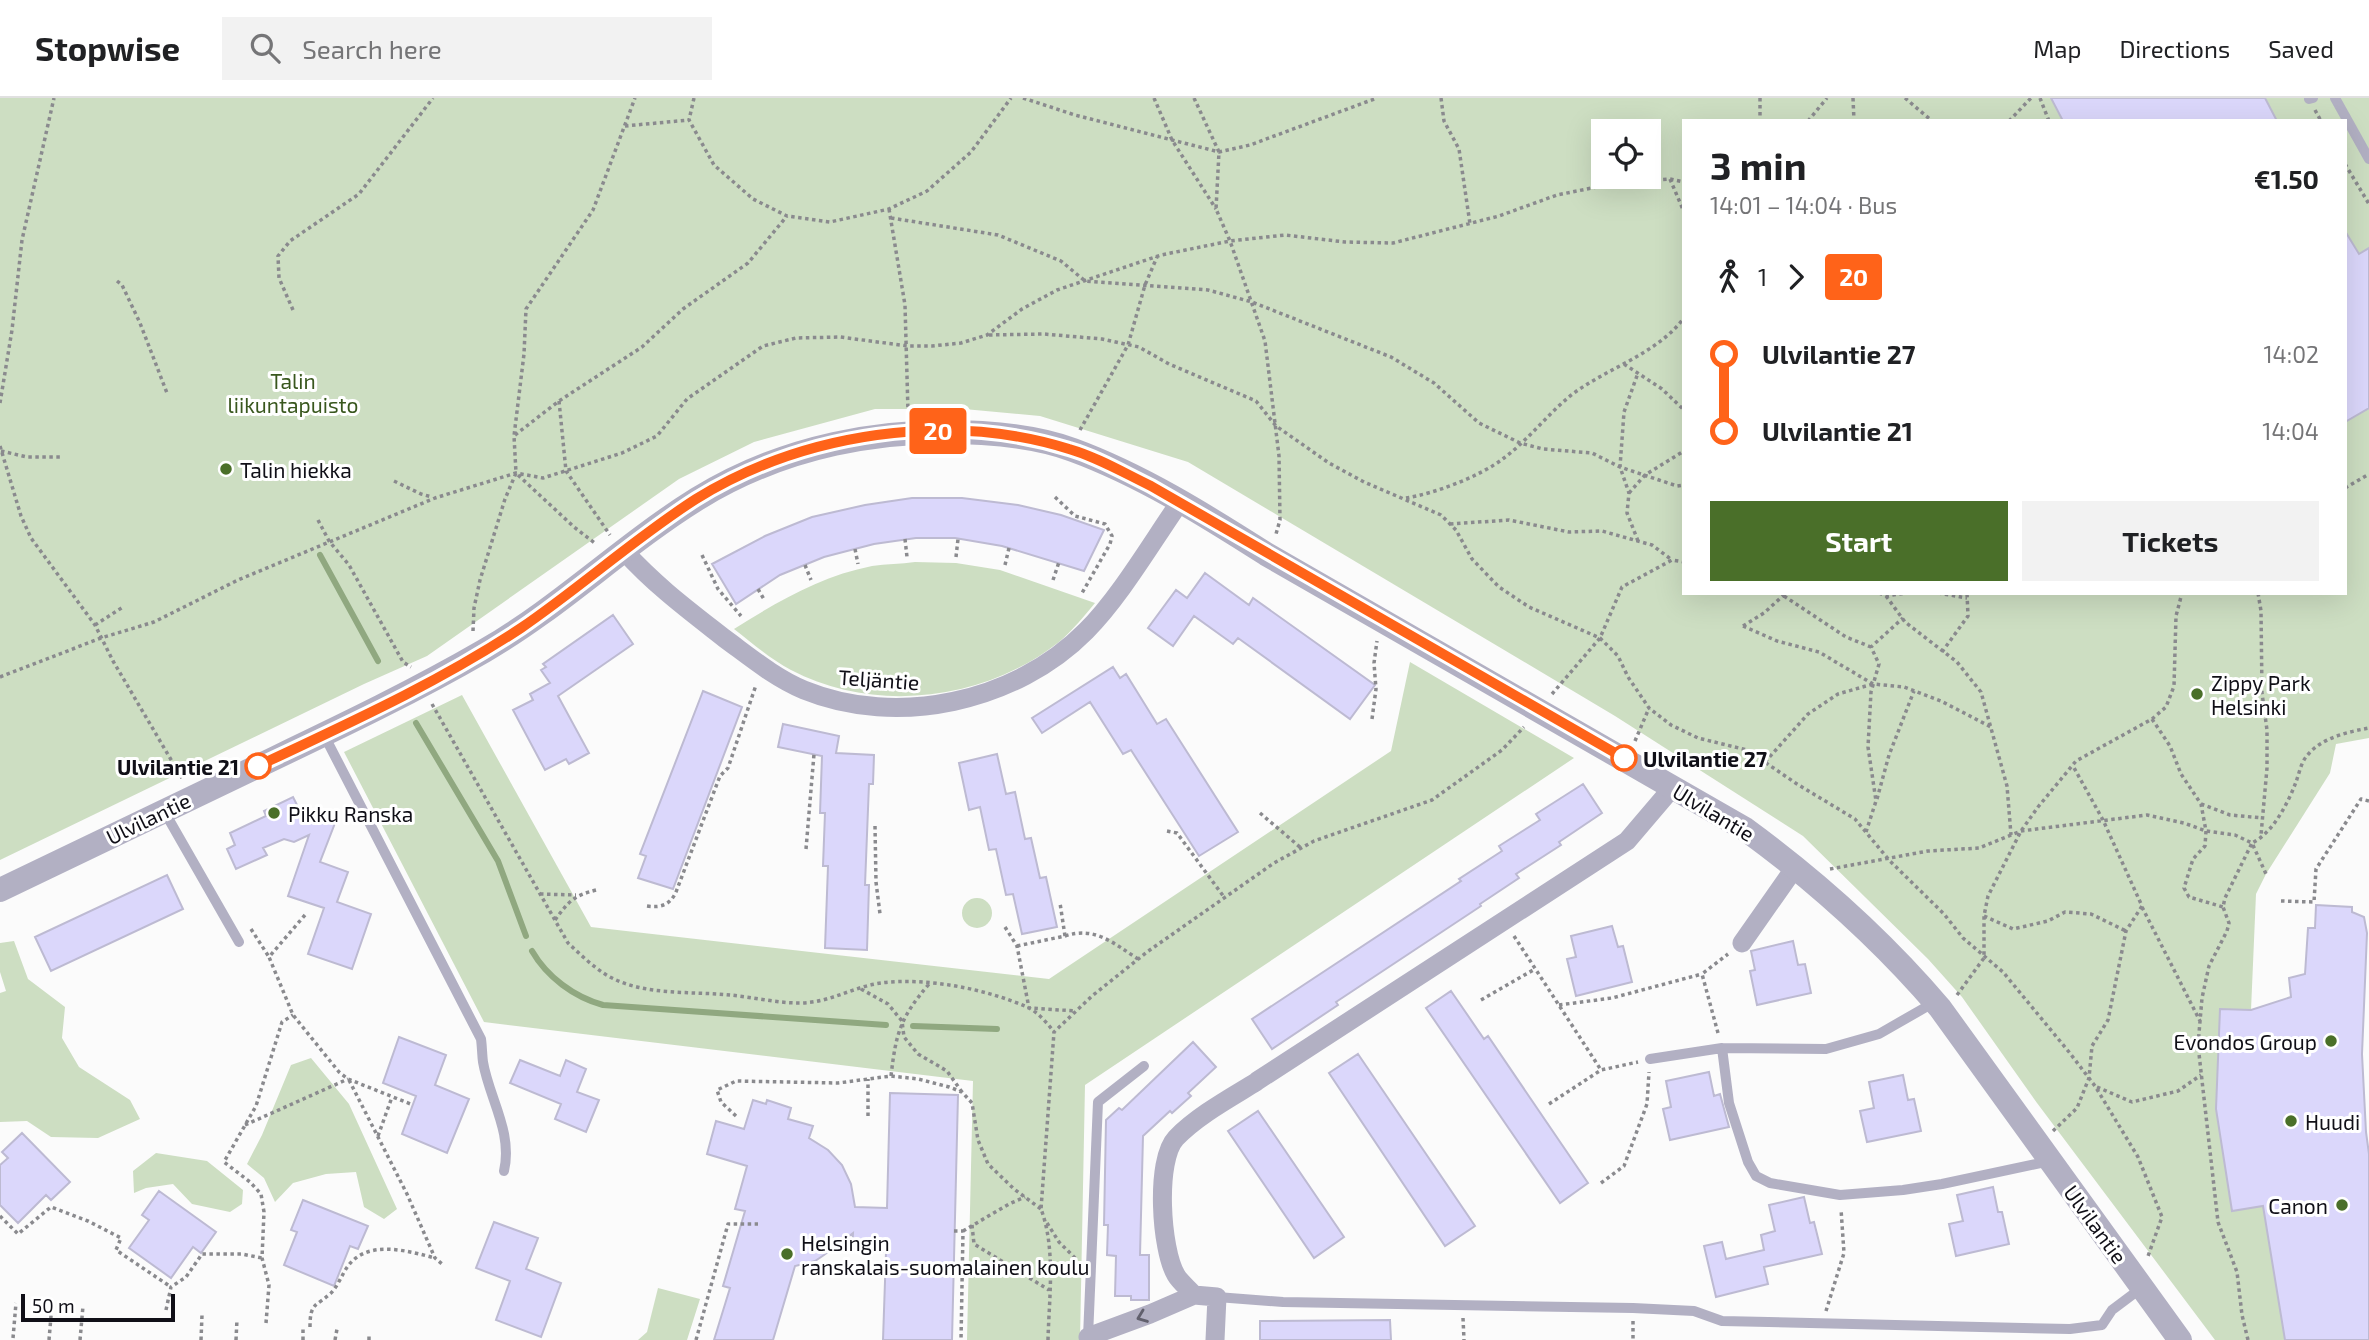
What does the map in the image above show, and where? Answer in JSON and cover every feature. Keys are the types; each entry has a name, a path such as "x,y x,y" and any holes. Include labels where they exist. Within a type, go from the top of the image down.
{"street":[{"name":"Ulvilantie","path":"0,890 323,735 485,651 522,627 617,543 727,482 766,464 825,446 909,432 964,432 1037,440 1072,449 1151,486 1544,702 1673,787 1745,829 1796,866 1912,975 1945,999 2050,1161 2180,1340"},
{"name":"Teljäntie","path":"617,543 654,583 763,667 788,683 825,697 896,707 937,704 991,691 1020,679 1059,655 1088,629 1180,502"},
{"path":"1194,1295 1175,1275 1164,1234 1161,1192 1168,1151 1175,1139 1217,1107 1627,841 1673,787"},
{"path":"1742,943 1796,866"},
{"path":"1088,1338 1194,1295 1217,1297 1215,1340"}],"lane":[{"path":"2335,98 2347,119"},
{"path":"2347,120 2369,159"},
{"path":"323,735 481,1039 483,1062 501,1117 507,1160 505,1171"},
{"path":"164,811 239,942"},
{"path":"1650,1059 1722,1048 1826,1049 1879,1034 1945,999"},
{"path":"1722,1048 1729,1103 1748,1162 1756,1176 1770,1183 1840,1195 1942,1184 2050,1161"},
{"path":"1088,1338 1098,1102 1144,1066"},
{"path":"1217,1297 1283,1301 1633,1308 1694,1311 1722,1321 2070,1329 2102,1325 2112,1310 2142,1287"}],"path":[{"path":"0,403 12,330 22,240 54,98"},
{"path":"293,310 279,278 278,256 290,241 359,194 433,98"},
{"path":"485,651 473,633 474,608 505,499 516,473 514,436 524,354 526,309 593,209 635,98"},
{"path":"694,98 689,120 714,165 753,199 787,216 830,222 889,209 927,191 971,152 1011,98"},
{"path":"1023,98 1075,115 1219,152 1250,145 1377,98"},
{"path":"1154,98 1172,140 1216,209 1265,341 1281,493 1280,520 1276,536"},
{"path":"1194,98 1219,152 1216,209"},
{"path":"1441,98 1444,121 1459,149 1470,224"},
{"path":"1760,98 1760,119"},
{"path":"1810,119 1827,98"},
{"path":"1853,98 1854,119"},
{"path":"1905,98 1930,119"},
{"path":"2010,119 2031,98"},
{"path":"2040,98 2048,119"},
{"path":"624,126 689,120"},
{"path":"2347,167 2369,204"},
{"path":"1670,179 1682,207"},
{"path":"987,335 1022,309 1057,290 1157,257 1230,241 1285,235 1345,242 1393,243 1499,216 1557,195 1622,182 1670,179 1682,182"},
{"path":"889,209 905,305 908,411"},
{"path":"514,436 559,401 642,347 683,309 748,263 787,216"},
{"path":"891,218 998,235 1061,261 1085,281 1208,290 1252,302 1391,357 1434,383 1479,423 1520,443 1543,449 1591,453 1620,467 1676,486 1682,485"},
{"path":"1078,433 1128,345 1145,285 1157,257"},
{"path":"117,281 122,285 140,323 167,393"},
{"path":"1404,499 1430,494 1504,459 1571,396 1672,334 1682,321"},
{"path":"0,677 101,638 154,622 238,580 435,498 516,473 543,478 622,453 657,436 687,399 763,346 796,338 840,337 908,346 932,346 987,335 1044,334 1102,339 1139,347 1169,364 1256,401 1276,426 1329,463 1364,482 1441,515 1456,530 1472,559 1499,587 1529,607 1600,638 1618,656 1628,677 1649,708 1671,725 1698,738 1732,744 1747,750 1855,819 1889,860 2030,1002 2095,1086 2138,1157 2162,1217 2146,1262"},
{"path":"1624,363 1662,389 1682,408"},
{"path":"1638,373 1624,412 1620,467 1629,493 1627,513 1638,541"},
{"path":"559,401 566,471 617,543"},
{"path":"0,449 27,457 60,457"},
{"path":"0,449 21,516 31,538 95,625 193,797"},
{"path":"1629,493 1645,475 1682,453"},
{"path":"516,473 574,527 598,545"},
{"path":"2347,487 2369,474"},
{"path":"394,481 435,498"},
{"path":"1055,497 1075,516 1105,524 1112,536 1082,593"},
{"path":"318,520 329,541 349,565 403,662 412,667"},
{"path":"1450,524 1509,520 1569,532 1602,531 1652,545 1672,560 1682,562"},
{"path":"956,557 958,538"},
{"path":"905,539 907,557"},
{"path":"1005,565 1009,548"},
{"path":"855,549 858,564"},
{"path":"702,555 718,589 741,616"},
{"path":"1048,1340 1049,1290 1045,1221 1041,1209 1054,1032 1138,959 1274,863 1314,841 1432,800 1502,750 1600,638 1622,587 1672,560"},
{"path":"1053,580 1059,562"},
{"path":"805,565 811,579"},
{"path":"758,589 765,601"},
{"path":"1784,595 1743,626 1777,641 1819,652 1873,684"},
{"path":"1786,595 1846,637 1871,647 1879,664 1871,692 1868,747 1876,801"},
{"path":"1888,595 1903,618 1957,662 1981,692 2007,786 2011,835"},
{"path":"1945,999 1984,958 1987,896 2021,831 2038,807 2076,761 2152,719 2166,707 2174,686 2176,616 2181,595"},
{"path":"2258,595 2262,693 2267,730 2261,839"},
{"path":"1942,652 1968,616 1967,596"},
{"path":"95,625 123,607"},
{"path":"1871,647 1903,618"},
{"path":"1372,719 1378,637"},
{"path":"647,906 663,906 672,900 676,892 720,776 728,768 763,667"},
{"path":"1765,762 1808,714 1838,694 1873,684 1914,691 1941,701 1991,727"},
{"path":"1866,832 1889,755 1914,691"},
{"path":"430,701 568,943 609,977 646,989 799,1003 834,999 859,988 881,983 930,983 968,989 1029,1008 1076,1011"},
{"path":"1634,743 1649,708"},
{"path":"2152,719 2170,746 2181,774 2201,804 2206,831 2204,846 2193,859 2184,888 2189,897 2223,907"},
{"path":"2248,1340 2237,1272 2218,1222 2205,1126 2198,1045 2202,998 2209,966 2229,923 2223,907 2234,878 2252,843 2261,839 2279,815 2295,786 2305,757 2325,740 2369,728"},
{"path":"806,849 814,754"},
{"path":"2073,765 2103,820 2142,906 2201,1023"},
{"path":"2281,901 2314,902 2316,869 2361,799 2369,801"},
{"path":"2201,804 2230,816 2263,818"},
{"path":"1260,813 1301,848"},
{"path":"1830,868 1889,860 1928,851 1979,848 2021,831 2147,815 2206,831 2235,835 2252,843 2266,874"},
{"path":"876,827 876,882 880,914"},
{"path":"1167,831 1177,833 1224,897"},
{"path":"540,894 578,894 596,890"},
{"path":"555,920 578,894"},
{"path":"1060,903 1065,936"},
{"path":"2052,1132 2077,1108 2089,1078 2092,1046 2108,1020 2126,931 2142,906"},
{"path":"1984,916 2013,929 2048,920 2065,912 2091,914 2126,931"},
{"path":"305,915 269,957 293,1015 339,1072 348,1079 413,1105"},
{"path":"1503,920 1601,1070"},
{"path":"1004,928 1017,946 1029,1008 1054,1032"},
{"path":"1017,946 1087,932 1108,940 1138,959"},
{"path":"1559,1004 1612,998 1702,974 1742,943"},
{"path":"1481,1000 1535,969"},
{"path":"1702,974 1722,1048"},
{"path":"891,1076 895,1043 902,1021 910,1006 930,983"},
{"path":"859,988 888,1004 902,1021 904,1037 918,1054 947,1071 972,1103 978,1140 988,1164 1041,1209"},
{"path":"266,1323 269,1285 262,1258 264,1212 261,1194 224,1162 256,1105 282,1023 293,1015"},
{"path":"1549,1104 1601,1070 1650,1059 1647,1104 1624,1166 1601,1183"},
{"path":"2095,1086 2132,1102 2178,1091 2202,1075"},
{"path":"736,1116 721,1102 716,1090 736,1081 838,1083 891,1076 918,1079 962,1092"},
{"path":"246,1125 348,1079"},
{"path":"348,1079 407,1194 435,1258 442,1264"},
{"path":"868,1079 868,1116"},
{"path":"378,1136 392,1097"},
{"path":"1823,1322 1843,1253 1840,1195"},
{"path":"954,1231 963,1231 1025,1197"},
{"path":"0,1216 18,1234 51,1207 88,1221 121,1238 116,1250 171,1287"},
{"path":"1045,1221 1059,1242 1091,1277"},
{"path":"696,1340 728,1224 758,1224"},
{"path":"972,1225 974,1244 1049,1290"},
{"path":"961,1340 963,1231"},
{"path":"310,1327 314,1304 331,1293 350,1263 361,1255 381,1250 404,1250 435,1258"},
{"path":"166,1310 171,1287 186,1277 202,1254 242,1254 262,1258"},
{"path":"13,1338 16,1303"},
{"path":"49,1340 52,1304"},
{"path":"80,1340 83,1306"},
{"path":"201,1340 202,1315"},
{"path":"236,1340 237,1319"},
{"path":"303,1326 303,1340"},
{"path":"335,1340 337,1329"},
{"path":"369,1332 369,1340"}],"green space":[{"name":"Talin liikuntapuisto","path":"0,98 2369,98 2369,738 2336,744 2330,773 2256,894 2251,1010 2220,1009 2216,1109 2232,1210 2263,1206 2285,1340 2215,1340 2037,1103 1962,997 1928,959 1803,836 1615,716 1188,462 1040,416 964,409 875,409 754,442 679,479 427,656 0,860"},
{"path":"915,562 956,563 1000,570 1095,603 1059,642 1029,662 997,677 928,695 893,696 824,684 783,666 734,629 783,600 835,576 872,566"},
{"path":"1410,662 1574,758 1085,1085 1080,1340 967,1340 973,1081 484,1022 344,752 462,695 591,927 1049,979 1391,751"},
{"path":"977,898 988,902 992,913 988,924 977,928 966,924 962,913 966,902"},
{"path":"14,941 28,979 65,1007 62,1038 79,1067 130,1100 140,1119 98,1138 51,1137 27,1121 0,1122 0,993 6,991 0,972 0,943"},
{"path":"311,1058 349,1104 397,1209 384,1219 364,1207 356,1172 326,1174 293,1183 275,1202 264,1178 247,1164 291,1065"},
{"path":"156,1153 207,1161 243,1190 242,1204 230,1212 192,1204 173,1184 146,1188 134,1193 133,1171"},
{"path":"658,1288 700,1299 687,1340 638,1340 647,1332"}],"building":[{"path":"2051,98 2265,98 2276,119 2062,119"},
{"path":"2347,234 2359,254 2369,248 2369,408 2347,421"},
{"path":"912,498 962,498 1018,505 1061,515 1104,530 1084,571 1002,546 955,538 916,538 874,544 824,557 780,575 736,604 712,564 765,536 812,517"},
{"path":"1205,573 1249,605 1253,598 1375,685 1350,719 1238,638 1233,644 1194,616 1173,646 1148,628 1176,590 1187,598"},
{"path":"613,615 633,644 558,696 589,753 569,764 566,759 545,770 513,710 533,700 530,694 550,683 541,670 546,667 543,664"},
{"path":"1113,667 1120,678 1126,674 1157,724 1166,719 1238,832 1199,856 1131,750 1123,754 1090,702 1042,733 1032,718"},
{"path":"703,691 742,707 673,889 638,878 646,856 640,854"},
{"path":"783,724 839,736 836,753 874,755 873,784 869,784 865,885 869,885 867,950 825,948 828,866 823,866 825,813 820,813 822,756 778,747"},
{"path":"997,754 1006,794 1015,792 1025,839 1031,838 1040,878 1046,877 1057,927 1022,934 1013,894 1006,895 996,849 989,850 980,807 969,810 959,763"},
{"path":"1583,784 1602,813 1559,842 1561,845 1516,874 1519,878 1480,904 1481,906 1336,1002 1338,1005 1272,1049 1252,1019 1461,881 1459,879 1502,851 1499,846 1540,820 1536,814"},
{"path":"293,797 300,811 335,823 320,862 348,872 337,902 371,914 352,969 308,954 324,908 288,896 309,835 294,842 284,839 263,848 267,855 236,869 227,849 235,845 230,833 266,816 264,811"},
{"path":"167,875 183,909 51,971 35,937"},
{"name":"Huudi","path":"2316,905 2352,907 2352,912 2364,917 2367,933 2362,1054 2369,1154 2369,1340 2285,1340 2263,1206 2232,1211 2216,1109 2220,1009 2251,1010 2291,997 2289,978 2305,974 2308,928 2315,928"},
{"path":"1612,926 1618,947 1623,946 1632,982 1576,996 1567,959 1576,957 1571,936"},
{"path":"1793,941 1798,965 1805,964 1811,993 1757,1005 1750,971 1755,970 1751,951"},
{"path":"1451,991 1484,1039 1488,1036 1588,1183 1560,1203 1426,1008"},
{"path":"399,1037 446,1055 435,1085 469,1099 447,1153 402,1134 416,1096 383,1083"},
{"path":"1193,1042 1216,1067 1188,1093 1191,1096 1143,1136 1140,1255 1149,1255 1149,1300 1131,1300 1131,1296 1115,1296 1116,1256 1107,1255 1108,1225 1104,1225 1106,1120 1119,1108 1122,1110"},
{"path":"1358,1054 1475,1226 1445,1246 1329,1073"},
{"path":"520,1060 560,1076 566,1060 586,1069 577,1092 599,1100 586,1132 555,1119 561,1104 510,1083"},
{"path":"1709,1072 1714,1096 1720,1094 1729,1127 1670,1140 1663,1109 1671,1107 1666,1081"},
{"path":"1903,1075 1908,1100 1914,1099 1921,1131 1867,1142 1860,1111 1874,1108 1869,1082"},
{"path":"890,1093 958,1095 952,1340 883,1340 886,1252 852,1251 853,1233 815,1261 795,1266 773,1340 714,1340 730,1288 723,1286 745,1211 735,1209 747,1166 707,1154 716,1121 744,1129 753,1100 766,1104 767,1100 791,1108 788,1119 813,1126 809,1138 828,1150 842,1165 851,1184 855,1207 887,1208"},
{"path":"1258,1111 1344,1237 1314,1258 1228,1131"},
{"path":"22,1133 70,1182 51,1200 46,1195 18,1223 0,1205 0,1165 8,1158 2,1152"},
{"path":"1993,1187 2009,1244 1956,1256 1949,1224 1963,1221 1957,1195"},
{"path":"159,1191 216,1232 201,1253 193,1247 171,1278 129,1248 149,1220 142,1215"},
{"path":"1804,1197 1810,1223 1814,1222 1822,1254 1764,1267 1768,1284 1716,1297 1704,1246 1722,1242 1726,1259 1764,1250 1761,1235 1775,1231 1769,1205"},
{"path":"303,1200 368,1226 358,1249 350,1246 334,1286 284,1265 297,1232 291,1230"},
{"path":"494,1222 538,1238 526,1269 561,1283 541,1337 496,1320 510,1281 476,1268"},
{"path":"1390,1320 1391,1340 1260,1340 1260,1321"}],"waterway":[{"path":"320,555 378,661"},
{"path":"416,723 498,861 526,936"},
{"path":"532,951 545,969 562,985 603,1005 886,1025"},
{"path":"913,1026 997,1029"}],"bus line":[{"name":"20","path":"258,766 422,686 485,651 522,627 695,500 727,482 766,464 825,446 876,436 939,431 1037,440 1072,449 1151,486 1624,758"}],"place":[{"name":"Talin hiekka","path":"226,469"},
{"name":"Zippy Park Helsinki","path":"2197,694"},
{"name":"Ulvilantie 27","path":"1624,758"},
{"name":"Ulvilantie 21","path":"258,766"},
{"name":"Pikku Ranska","path":"274,813"},
{"name":"Evondos Group","path":"2331,1041"},
{"name":"Huudi","path":"2291,1121"},
{"name":"Canon","path":"2342,1205"},
{"name":"Helsingin ranskalais-suomalainen koulu","path":"787,1254"}]}
